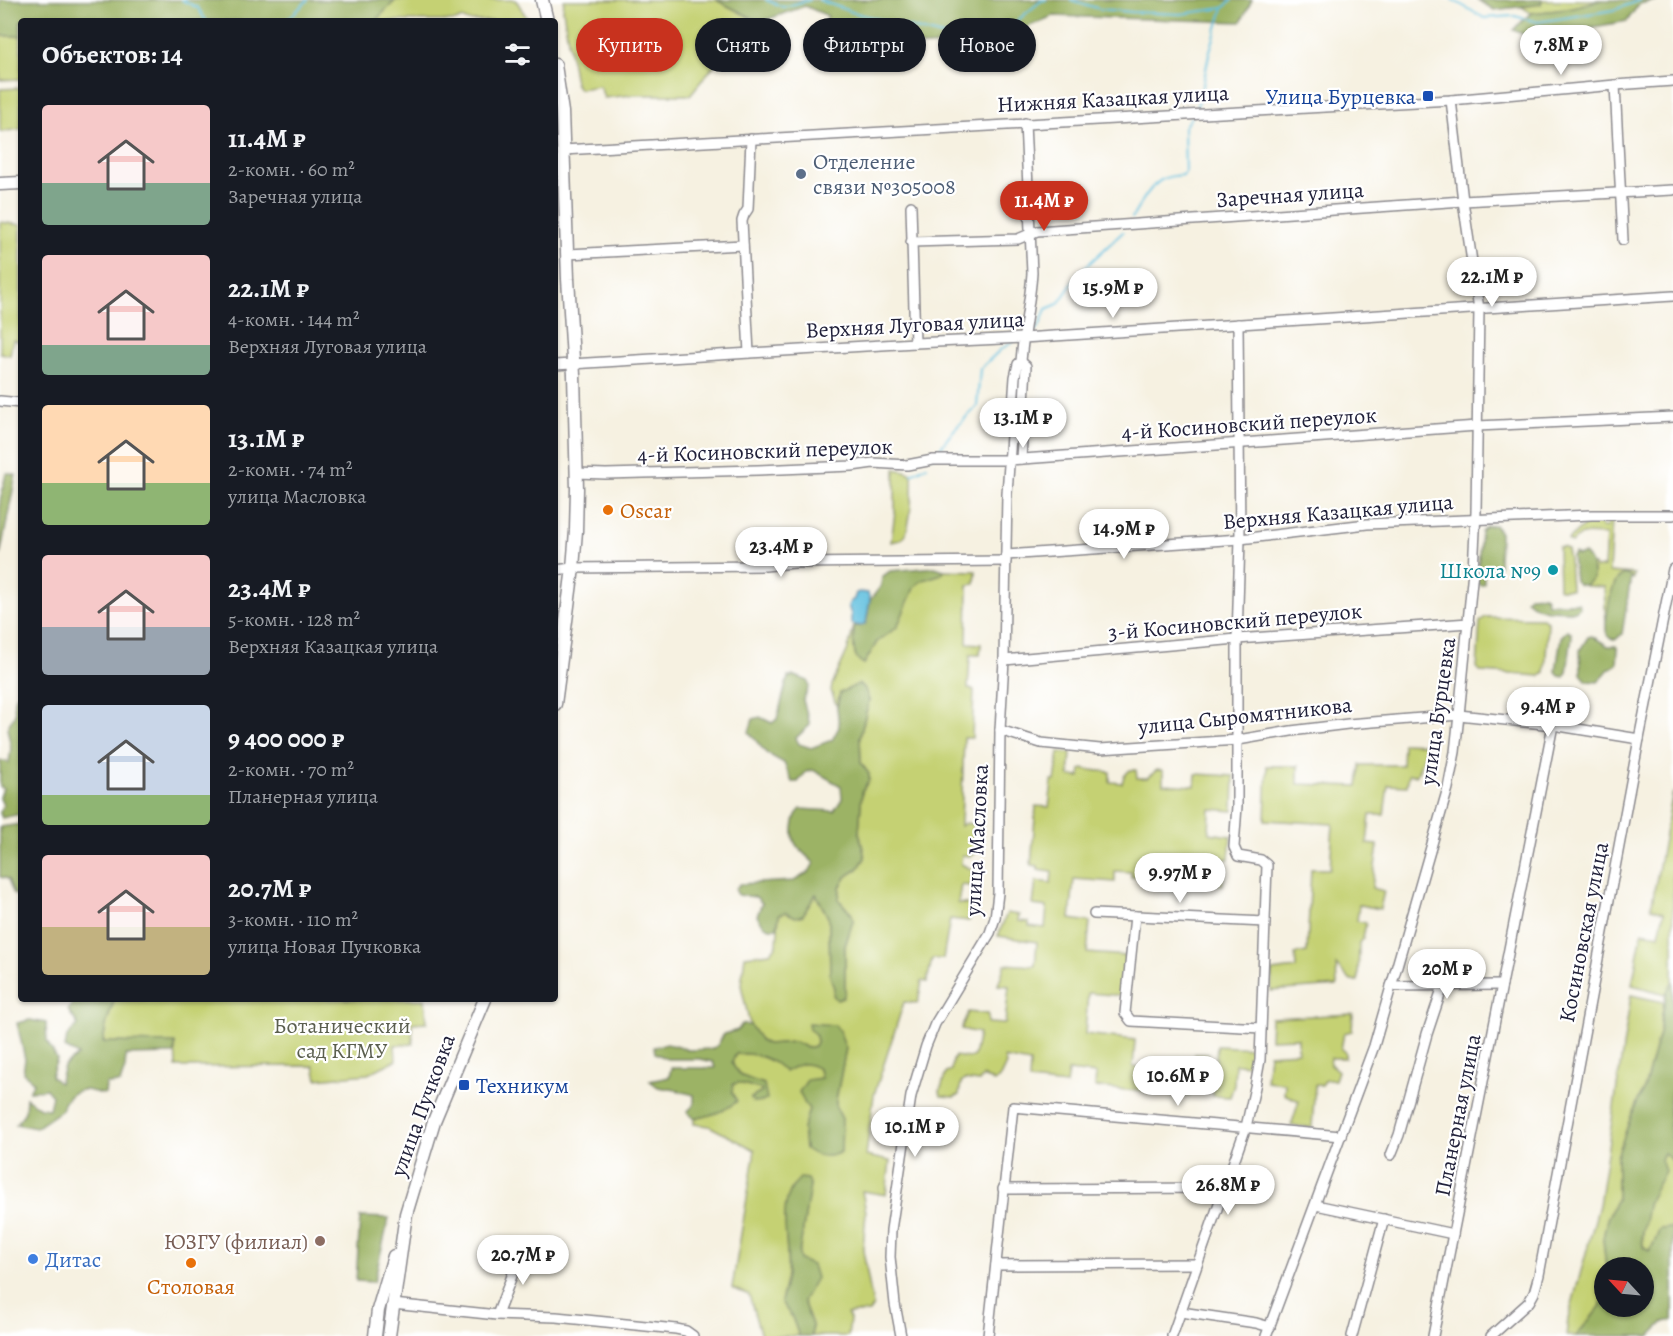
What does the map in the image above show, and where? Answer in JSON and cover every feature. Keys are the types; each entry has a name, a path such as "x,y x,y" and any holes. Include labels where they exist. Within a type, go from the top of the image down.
{"main road":[{"path":"542,0 545,18"},
{"path":"558,85 562,112 559,150 568,254 576,473 576,531 573,568 558,681"},
{"path":"0,184 18,183"},
{"name":"улица Пучковка","path":"389,1336 390,1298 404,1226 434,1121 484,1002"},
{"name":"улица Пучковка","path":"375,1336 378,1310 390,1298"}],"street":[{"name":"Нижняя Казацкая улица","path":"559,150 1451,100 1673,81"},
{"path":"1615,85 1623,240"},
{"name":"улица Бурцевка","path":"1268,1334 1370,1057 1448,788 1455,752 1469,623 1476,519 1479,309 1451,100"},
{"name":"улица Масловка","path":"901,1336 890,1257 891,1230 911,1096 926,1046 936,1024 990,933 995,918 998,893 1000,730 1009,460 1015,377 1018,364 1021,362 1032,273 1025,123"},
{"path":"749,353 742,221 748,209 751,139"},
{"name":"Заречная улица","path":"911,242 1018,239 1037,231 1463,201 1673,190"},
{"path":"911,206 915,343"},
{"path":"568,254 743,245"},
{"name":"Верхняя Луговая улица","path":"558,365 1023,338 1673,296"},
{"path":"1172,1336 1246,1127 1260,1060 1267,865 1262,860 1238,856 1234,847 1237,806 1237,639 1240,539 1238,324"},
{"name":"улица Масловка","path":"1021,362 1026,366 1021,459"},
{"path":"0,401 18,403"},
{"name":"4-й Косиновский переулок","path":"576,473 758,470 873,463 908,465 933,460 1009,460 1477,426 1673,417"},
{"name":"Верхняя Казацкая улица","path":"558,570 1006,558 1240,539 1366,524 1592,515 1673,515"},
{"name":"Косиновская улица","path":"1491,1336 1529,1302 1539,1275 1673,569"},
{"name":"3-й Косиновский переулок","path":"1004,660 1237,639 1469,623"},
{"name":"улица Сыромятникова","path":"1000,730 1041,743 1100,748 1238,740 1348,724 1460,715 1553,725 1639,740"},
{"name":"Планерная улица","path":"1433,1336 1553,725"},
{"path":"1094,914 1265,922"},
{"path":"1135,916 1125,1013 1131,1021 1261,1028"},
{"path":"1391,986 1502,985"},
{"path":"1391,1155 1443,986"},
{"path":"988,1336 1013,1107 1341,1136"},
{"path":"1003,1189 1224,1188"},
{"path":"1316,1205 1453,1234"},
{"path":"1352,1336 1384,1220"},
{"path":"497,1315 523,1247"},
{"path":"996,1265 1197,1264"},
{"path":"390,1298 497,1315 556,1317 676,1329 693,1336"},
{"path":"1180,1312 1245,1321 1268,1334"}],"green space":[{"path":"0,0 396,0 378,18 18,18 18,36 0,36"},
{"path":"396,0 516,0 527,18 462,18 378,18"},
{"path":"564,0 716,0 749,18 695,18 695,72 709,72 690,95 632,95 604,98 600,86 579,89 575,83 563,10"},
{"path":"716,0 1252,0 1241,22 1053,16 1036,23 1036,18 938,18 938,45 926,46 926,18 827,18 828,16 805,6 771,18 752,18"},
{"path":"1478,0 1542,0 1541,4 1494,10"},
{"path":"1542,0 1602,0 1559,10 1531,13 1522,7 1541,4"},
{"path":"1602,0 1659,0 1639,4 1627,21 1532,38 1513,30 1531,13 1559,10"},
{"path":"0,36 18,36 18,79 0,80"},
{"path":"18,88 18,129 0,132 0,89"},
{"path":"0,222 18,225 18,341 13,340 10,355 0,353"},
{"path":"895,469 912,474 912,497 904,537 891,542 895,512"},
{"path":"6,473 16,475 0,556 0,501"},
{"path":"1612,520 1609,572 1634,574 1633,579 1626,575 1620,576 1616,582 1612,590 1606,624 1604,587 1585,585 1593,578 1590,565 1594,565 1595,568 1604,567 1606,535 1582,534 1571,543 1568,540 1589,521 1601,521 1601,527 1607,527 1607,521"},
{"path":"1495,525 1500,533 1499,565 1495,570 1484,571 1484,583 1481,585 1477,579 1481,531 1486,526"},
{"path":"1558,547 1567,550 1571,589 1559,589"},
{"path":"1574,553 1584,554 1591,565 1593,578 1585,585 1579,585 1575,581 1572,556"},
{"path":"935,567 944,570 942,574 923,580 915,586 897,627 877,642 864,664 860,661 855,653 854,626 866,623 870,600 881,586 882,577 890,571"},
{"path":"944,570 976,571 975,584 968,585 967,643 981,644 980,655 970,655 968,689 974,690 972,738 964,738 961,826 965,823 973,824 972,842 976,844 975,854 962,855 961,864 973,870 971,886 961,885 958,903 971,905 969,921 950,919 943,959 932,959 927,982 922,981 918,1003 904,1002 874,1095 866,1156 890,1161 886,1195 862,1191 866,1212 863,1250 873,1306 869,1312 847,1314 850,1319 848,1336 812,1336 812,1325 803,1301 799,1254 810,1185 785,1215 788,1274 781,1302 792,1317 799,1336 761,1336 749,1295 732,1288 755,1150 709,1126 694,1124 694,1118 704,1117 736,1102 732,1093 733,1084 739,1083 760,1089 762,1092 751,1098 762,1102 764,1084 740,1074 732,1062 736,1054 743,1054 768,1059 785,1071 802,1064 819,1069 821,1078 803,1129 842,1119 836,1107 846,1048 840,1030 815,1034 817,1040 814,1046 807,1048 795,1042 767,1044 760,1041 750,1025 741,985 745,956 770,953 777,945 779,915 785,912 796,917 815,894 829,919 830,975 834,988 845,991 845,946 853,921 852,914 839,900 840,887 847,876 858,869 865,858 859,832 862,791 869,780 869,774 861,763 860,737 869,700 840,693 837,707 831,691 832,685 848,649 854,626 855,654 864,664 877,642 897,627 914,586 923,580 941,574"},
{"path":"1625,574 1631,577 1622,634 1615,640 1607,634 1607,615 1615,584"},
{"path":"1544,595 1547,603 1578,603 1580,607 1575,611 1548,610 1536,607 1526,599 1529,596"},
{"path":"1485,617 1543,618 1548,622 1545,673 1540,676 1481,672 1477,668 1480,622"},
{"path":"1567,630 1572,636 1567,672 1564,677 1559,676 1556,671 1561,637"},
{"path":"1592,636 1608,646 1616,646 1618,650 1617,664 1609,669 1598,682 1587,681 1581,674 1580,650 1588,637"},
{"path":"795,676 808,681 809,687 803,700 810,725 796,738 799,744 811,748 832,740 839,727 837,707 840,693 858,684 864,687 869,700 860,737 861,763 869,774 869,780 862,791 859,832 865,858 858,869 847,876 840,887 839,900 852,915 853,921 845,946 845,992 843,998 837,1000 833,995 834,988 830,976 829,919 816,894 803,915 796,917 785,912 779,915 777,928 770,928 765,926 757,916 762,903 756,897 738,895 735,889 740,884 794,881 809,872 814,863 796,846 793,836 795,817 801,809 834,811 842,799 841,786 813,770 806,772 798,782 792,782 784,763 766,753 749,732 753,719 760,717 772,723 777,719 788,677"},
{"path":"18,694 18,815 2,818 0,813 3,805 0,798 3,788 0,787 0,760 9,763 11,747 7,728 15,714 14,700"},
{"path":"1403,743 1427,744 1417,775 1409,774 1407,786 1388,785 1384,815 1370,815 1367,844 1378,845 1372,888 1384,891 1380,909 1359,905 1357,921 1366,923 1363,938 1359,943 1358,981 1351,981 1336,965 1337,986 1271,991 1272,971 1296,968 1295,954 1307,952 1311,869 1330,869 1333,824 1265,820 1267,766 1298,766 1298,784 1358,786 1360,765 1402,765"},
{"path":"1059,752 1071,753 1069,776 1080,777 1081,769 1110,772 1110,782 1122,783 1124,776 1130,770 1136,770 1137,778 1147,778 1157,770 1163,771 1163,784 1195,786 1196,774 1234,776 1233,811 1210,809 1209,833 1231,836 1229,859 1225,859 1223,885 1131,877 1131,872 1115,871 1115,882 1074,879 1070,919 1090,922 1087,953 1128,956 1125,996 1088,993 1085,1034 1135,1040 1133,1067 1162,1069 1162,1061 1194,1065 1195,1054 1208,1054 1207,1070 1215,1071 1217,1046 1255,1048 1253,1065 1235,1064 1234,1085 1230,1097 1213,1096 1213,1081 1191,1079 1189,1096 1095,1087 1096,1074 1068,1071 1066,1085 1029,1081 1030,1063 1004,1058 1006,1064 995,1082 983,1076 979,1082 964,1080 961,1083 959,1095 941,1096 940,1091 946,1073 951,1070 955,1056 969,1058 974,1056 979,1033 961,1029 968,1012 988,1014 988,1023 1005,1024 1009,986 998,985 1005,964 1035,966 1037,942 998,936 1007,913 1019,915 1018,921 1029,922 1029,926 1045,928 1047,907 1033,905 1036,881 1051,883 1052,872 1038,870 1038,866 1031,865 1036,806 1049,807"},
{"path":"1673,792 1673,981 1666,994 1632,985 1642,932 1659,935 1664,912 1651,908"},
{"path":"18,824 18,894 14,895 8,879 0,877 0,827"},
{"path":"1673,981 1673,1082 1669,1108 1673,1162 1664,1153 1661,1160 1665,1171 1649,1201 1642,1237 1643,1247 1649,1251 1660,1229 1673,1228 1673,1320 1664,1322 1650,1336 1576,1336 1594,1314 1594,1317 1654,1317 1654,1257 1605,1257 1603,1239 1607,1219 1617,1199 1617,1157 1631,1116 1645,1086 1659,1033 1666,994"},
{"path":"1631,995 1664,1002 1659,1033 1645,1086 1631,1116 1617,1157 1617,1199 1607,1219 1603,1239 1605,1257 1594,1257 1594,1314 1576,1336 1566,1336 1568,1319 1599,1205"},
{"path":"73,1002 113,1002 103,1042 175,1043 175,1054 126,1055 120,1083 106,1084 105,1094 80,1090 67,1099 62,1110 36,1128 16,1124 25,1112 26,1098 40,1108 49,1109 52,1096 46,1089 29,1091 34,1082 23,1073 25,1059 17,1023 30,1020 46,1023 47,1042 57,1059 51,1076 59,1083 64,1066 78,1055 65,1048 67,1036 78,1025 68,1010"},
{"name":"Ботанический сад КГМУ","path":"113,1002 425,1002 427,1022 412,1023 413,1044 395,1045 396,1060 368,1074 317,1079 314,1066 176,1067 175,1044 103,1042"},
{"path":"1353,1014 1352,1031 1344,1033 1341,1049 1345,1052 1345,1058 1331,1058 1330,1064 1338,1071 1335,1080 1325,1080 1322,1085 1315,1085 1312,1127 1291,1126 1299,1101 1284,1094 1285,1083 1266,1081 1269,1054 1298,1052 1298,1038 1270,1039 1271,1018"},
{"path":"808,1023 835,1025 846,1048 836,1100 836,1107 842,1119 841,1152 832,1156 814,1154 805,1149 803,1129 809,1109 799,1092 807,1080 821,1078 819,1069 814,1066 802,1064 785,1072 762,1057 736,1054 732,1062 734,1067 744,1077 764,1084 767,1099 762,1102 753,1102 751,1098 762,1092 761,1089 739,1083 733,1084 732,1093 737,1101 717,1113 694,1118 687,1112 694,1105 694,1095 658,1087 650,1081 669,1077 671,1068 715,1068 713,1062 700,1059 667,1059 655,1053 654,1047 667,1044 690,1050 711,1049 717,1046 724,1034 738,1030 742,1024 750,1025 761,1041 767,1044 795,1042 807,1048 814,1046 817,1040 815,1034 809,1029"},
{"path":"1664,1152 1673,1162 1673,1228 1660,1229 1648,1251 1643,1247 1646,1211"},
{"path":"800,1178 807,1179 810,1185 799,1254 800,1260 812,1265 816,1278 803,1301 812,1325 812,1336 799,1336 792,1317 781,1302 788,1262 785,1211 792,1188"},
{"path":"360,1217 389,1218 374,1282 356,1281"}],"water":[{"path":"859,592 868,593 870,600 866,623 861,626 851,624 848,606"}],"waterway":[{"path":"182,0 198,8 204,18"},
{"path":"289,18 308,0"},
{"path":"766,0 783,7 810,0"},
{"path":"819,0 852,12 965,42 978,53 1041,1 1046,0"},
{"path":"1071,0 1100,9 1181,14 1223,8 1232,0"},
{"path":"1453,0 1484,18 1514,16 1538,22 1614,10 1640,0"},
{"path":"1196,110 1223,8"},
{"path":"1132,218 1145,196 1158,182 1185,173 1184,127 1191,117"},
{"path":"1032,333 1040,325 1046,309 1058,304 1081,271 1123,232"},
{"path":"933,457 977,406 980,369 1000,350 1013,342"},
{"path":"912,474 927,466"}],"place":[{"name":"Улица Бурцевка","path":"1428,96"},
{"name":"Отделение связи №305008","path":"801,174"},
{"name":"Oscar","path":"608,510"},
{"name":"Школа №9","path":"1553,570"},
{"name":"Техникум","path":"464,1085"},
{"name":"ЮЗГУ (филиал)","path":"320,1241"},
{"name":"Дитас","path":"33,1259"},
{"name":"Столовая","path":"191,1263"}]}
